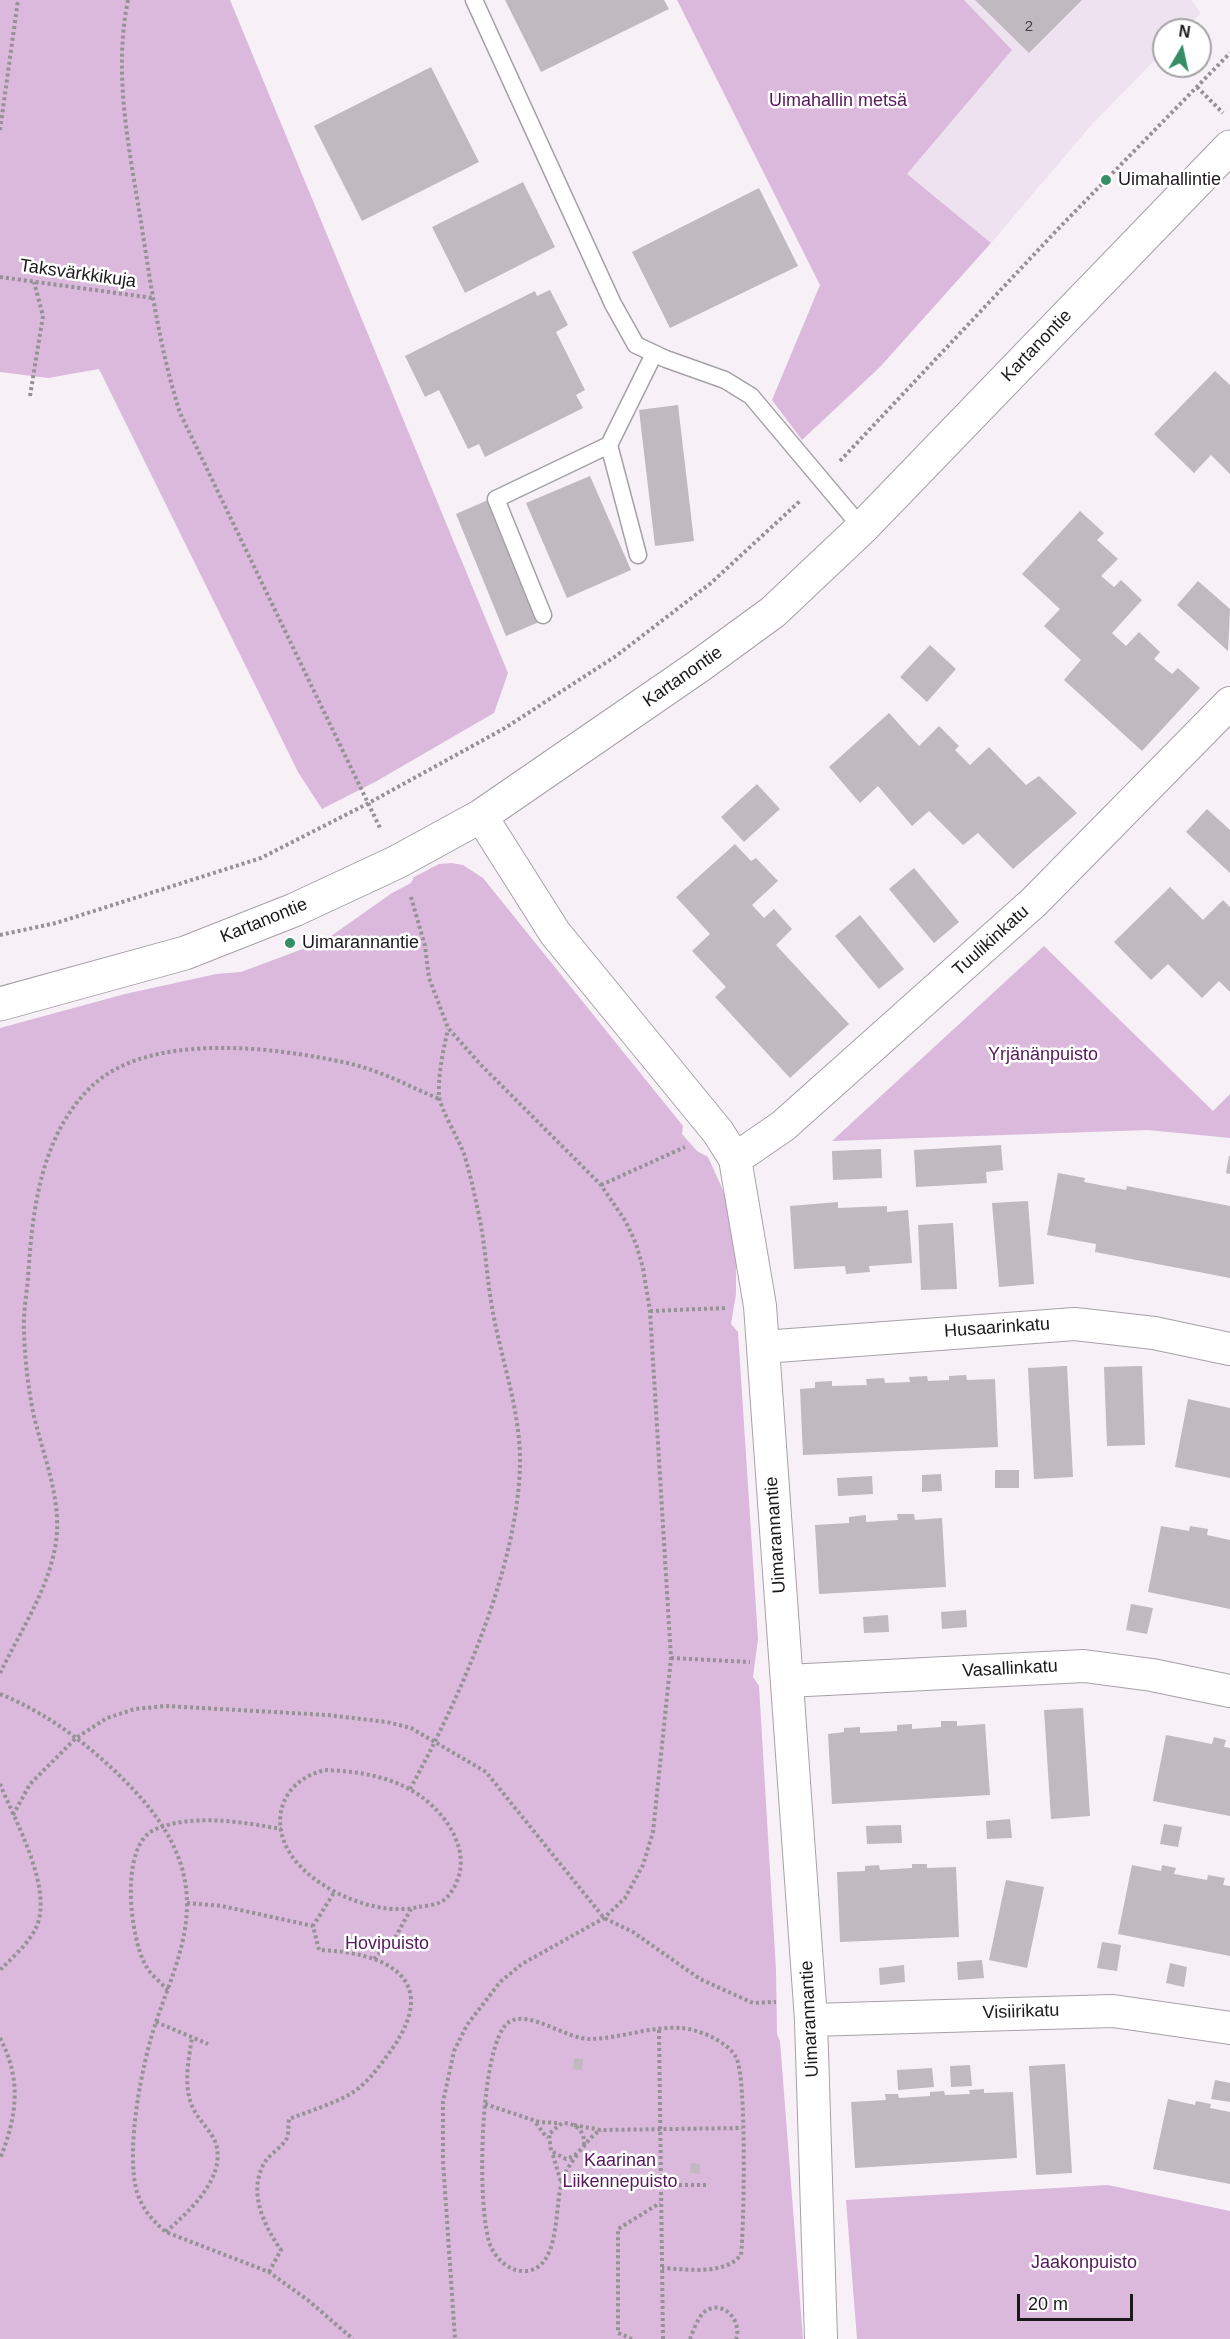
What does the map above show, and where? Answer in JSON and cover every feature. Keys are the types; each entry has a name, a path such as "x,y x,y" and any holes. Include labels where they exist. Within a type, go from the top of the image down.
{"street":[{"name":"Kartanontie","path":"0,1004 185,953 294,910 397,862 481,816 699,666 773,612 862,528 1230,147"},
{"name":"Tuulikinkatu","path":"735,1159 783,1126 1035,902 1230,703"},
{"name":"Uimarannantie","path":"481,816 555,933 718,1132 735,1159 760,1306 763,1347 811,2011 821,2339"},
{"name":"Husaarinkatu","path":"763,1347 1075,1324 1154,1333 1230,1349"},
{"name":"Vasallinkatu","path":"786,1668 1084,1666 1152,1675 1230,1691"},
{"name":"Visiirikatu","path":"811,2011 1113,2011 1230,2028"}],"lane":[{"path":"474,0 613,304 636,345 725,380 751,396 862,528"},
{"path":"543,615 496,500 609,445 654,354"},
{"path":"609,445 638,555"}],"path":[{"path":"0,130 18,0"},
{"path":"128,0 121,65 125,122 163,360 180,413 381,830"},
{"path":"1197,87 1230,119"},
{"name":"Taksvärkkikuja","path":"0,277 153,298"},
{"path":"30,396 43,316 34,282"},
{"path":"410,894 425,946 429,978 448,1028 481,1065 601,1185 627,1222 636,1244 644,1268 650,1311 671,1658 653,1832 643,1865 629,1890 604,1918 522,1964 500,1982 467,2025 454,2051 443,2102 443,2161 455,2339"},
{"path":"410,1789 436,1741 490,1611 516,1506 520,1462 518,1428 491,1302 482,1228 473,1186 460,1144 439,1099 441,1061 448,1028"},
{"path":"0,1673 40,1591 57,1535 57,1509 26,1374 24,1330 31,1229 51,1146 68,1113 92,1086 117,1069 147,1056 183,1050 265,1050 348,1064 387,1076 439,1099"},
{"path":"601,1185 718,1132"},
{"path":"650,1311 760,1306"},
{"path":"671,1658 786,1668"},
{"path":"0,1694 22,1702 76,1738 144,1799 165,1826 178,1857 187,1903 179,1961 156,2022 140,2094 134,2152 137,2191 153,2221 166,2232 270,2272 309,2301 353,2339"},
{"path":"13,1815 30,1784 76,1738 107,1718 135,1709 166,1706 364,1718 411,1728 486,1772 604,1918 633,1932 700,1979 753,2003 811,2011"},
{"path":"325,1770 346,1771 375,1776 410,1789 449,1825 461,1848 462,1870 453,1890 440,1902 411,1909 388,1909 364,1904 335,1891 302,1868 288,1849 281,1828 280,1811 297,1781 312,1773 325,1770"},
{"path":"0,1784 37,1875 40,1899 36,1928 0,1970"},
{"path":"168,1990 146,1968 136,1944 131,1909 132,1863 141,1842 152,1830 165,1826 229,1820 281,1828"},
{"path":"270,2272 281,2250 269,2233 261,2212 256,2187 263,2164 287,2139 289,2119 353,2092 378,2069 398,2041 409,2017 411,1996 406,1980 393,1969 364,1954 319,1950 313,1926 335,1891"},
{"path":"187,1903 222,1905 313,1926"},
{"path":"374,1959 401,1930 411,1909"},
{"path":"533,2120 545,2132 558,2167 561,2183 555,2230 546,2260 537,2269 524,2271 512,2269 499,2261 491,2247 485,2226 482,2169 486,2104 493,2055 499,2034 509,2022 521,2018 576,2038 591,2039 681,2028 697,2031 728,2048 736,2057 741,2072 741,2256 732,2265 719,2268 662,2268"},
{"path":"156,2022 208,2044"},
{"path":"659,2030 663,2339"},
{"path":"166,2232 190,2210 217,2167 216,2144 192,2106 188,2091 192,2037"},
{"path":"0,2038 16,2085 15,2107 0,2159"},
{"path":"486,2104 550,2124 562,2123 601,2130 742,2128"},
{"path":"548,2140 552,2129 562,2123"},
{"path":"574,2125 582,2133 584,2145"},
{"path":"561,2183 590,2136 601,2130"},
{"path":"551,2151 566,2159 577,2154"},
{"path":"661,2185 705,2185"},
{"path":"632,2339 618,2333 618,2229 661,2202"},
{"path":"690,2339 701,2316 712,2308 726,2310 735,2320 738,2326 736,2339"}],"shaded area":[{"path":"964,0 1191,0 1201,13 1196,18 1152,18 1152,63 1094,122 991,243 906,174 1011,51"}],"green space":[{"path":"0,0 230,0 508,673 494,713 375,782 322,809 298,772 99,369 48,378 0,372"},
{"name":"Uimahallin metsä","path":"677,0 964,0 1012,50 907,174 991,243 880,367 802,440 772,400 820,285"},
{"name":"Hovipuisto","path":"439,864 463,865 483,878 683,1126 682,1134 697,1151 708,1157 722,1188 732,1222 736,1258 736,1294 731,1324 738,1332 758,1639 753,1677 759,1686 776,1970 777,2034 780,2041 803,2339 0,2339 0,1028 125,994 216,974 241,972 324,941 392,893 411,883 414,877"},
{"name":"Yrjänänpuisto","path":"1044,946 1213,1111 1230,1094 1230,1138 1148,1130 832,1141"},
{"name":"Jaakonpuisto","path":"1108,2185 1230,2211 1230,2339 857,2339 846,2200"}],"building":[{"path":"505,0 664,0 669,9 541,72"},
{"path":"975,0 1082,0 1029,53"},
{"path":"431,67 479,162 362,221 314,126"},
{"path":"523,182 555,247 465,293 432,227"},
{"path":"759,188 798,266 670,328 632,252"},
{"path":"550,290 568,325 556,332 585,390 576,395 583,408 485,457 479,444 468,449 439,390 425,397 405,356 535,291 537,296"},
{"path":"1215,371 1230,385 1230,474 1211,455 1194,473 1154,434"},
{"path":"678,405 694,541 655,546 639,410"},
{"path":"590,476 631,570 567,598 526,503"},
{"path":"488,500 539,622 506,636 456,514"},
{"path":"1080,511 1104,533 1097,540 1118,559 1101,576 1114,587 1121,580 1142,600 1112,633 1126,646 1139,632 1160,652 1154,659 1172,674 1178,668 1200,688 1142,751 1064,680 1081,660 1044,626 1060,609 1022,574"},
{"path":"1198,581 1230,609 1228,651 1177,605"},
{"path":"930,645 956,669 927,702 900,677"},
{"path":"889,713 919,746 939,726 959,746 955,750 970,765 989,747 1026,785 1039,776 1077,813 1013,869 978,833 963,845 929,811 912,826 878,786 860,803 829,767"},
{"path":"757,784 780,809 744,842 721,817"},
{"path":"1207,809 1230,830 1230,873 1186,832"},
{"path":"735,844 751,861 756,858 778,881 752,905 764,918 774,909 792,929 776,945 849,1024 790,1078 715,997 726,987 692,951 710,934 676,897"},
{"path":"914,868 959,922 934,943 889,889"},
{"path":"1170,887 1203,920 1223,900 1230,907 1230,992 1219,981 1202,998 1168,964 1151,980 1114,942"},
{"path":"860,915 904,969 879,989 835,936"},
{"path":"1001,1145 1003,1170 986,1172 987,1183 916,1187 914,1150"},
{"path":"881,1149 882,1178 833,1180 832,1151"},
{"path":"1230,1156 1230,1174 1226,1173"},
{"path":"1058,1173 1085,1178 1084,1182 1126,1190 1127,1186 1230,1206 1230,1278 1095,1252 1096,1244 1047,1235"},
{"path":"1028,1201 1034,1284 999,1287 992,1203"},
{"path":"838,1202 838,1208 887,1206 887,1212 908,1210 912,1263 869,1266 870,1272 846,1274 845,1266 794,1269 790,1206"},
{"path":"953,1223 957,1289 921,1290 918,1225"},
{"path":"1067,1366 1073,1477 1034,1479 1028,1368"},
{"path":"1142,1366 1145,1445 1107,1446 1104,1367"},
{"path":"966,1375 967,1380 995,1379 998,1447 803,1455 800,1389 815,1388 815,1382 832,1381 832,1386 867,1385 866,1379 884,1378 885,1383 910,1382 909,1377 927,1376 928,1381 949,1380 949,1376"},
{"path":"1188,1399 1230,1408 1230,1478 1175,1467"},
{"path":"995,1470 1019,1470 1019,1488 995,1488"},
{"path":"941,1474 942,1491 922,1492 922,1475"},
{"path":"872,1476 873,1494 838,1496 837,1478"},
{"path":"897,1514 914,1514 915,1520 942,1518 946,1587 819,1594 815,1525 849,1523 849,1517 866,1515 866,1522 898,1520"},
{"path":"1161,1526 1189,1531 1190,1526 1208,1529 1207,1535 1230,1540 1230,1609 1148,1592"},
{"path":"1131,1604 1153,1608 1147,1634 1126,1630"},
{"path":"966,1610 967,1627 942,1629 941,1612"},
{"path":"888,1615 889,1632 864,1633 863,1617"},
{"path":"1083,1708 1090,1816 1051,1819 1044,1710"},
{"path":"941,1721 957,1721 957,1726 985,1724 990,1795 832,1804 828,1734 844,1732 844,1728 860,1727 860,1733 897,1731 897,1725 912,1724 912,1729 941,1727"},
{"path":"1166,1735 1212,1744 1214,1737 1226,1740 1224,1747 1230,1748 1230,1816 1153,1801"},
{"path":"1010,1819 1012,1838 987,1839 986,1821"},
{"path":"1164,1824 1182,1827 1178,1847 1160,1844"},
{"path":"901,1825 902,1843 867,1844 866,1826"},
{"path":"912,1864 927,1864 927,1868 956,1867 959,1937 840,1942 837,1872 865,1871 865,1866 879,1865 880,1870 912,1868"},
{"path":"1132,1865 1161,1871 1162,1865 1176,1868 1174,1874 1207,1880 1208,1875 1225,1878 1223,1885 1230,1886 1230,1956 1118,1934"},
{"path":"1006,1880 1044,1887 1027,1968 989,1960"},
{"path":"1102,1942 1121,1945 1117,1971 1097,1968"},
{"path":"982,1960 984,1978 958,1980 957,1962"},
{"path":"1170,1963 1187,1967 1184,1987 1166,1983"},
{"path":"904,1965 905,1982 880,1985 879,1968"},
{"path":"574,2058 583,2059 582,2070 573,2069"},
{"path":"1065,2064 1072,2173 1036,2175 1029,2066"},
{"path":"970,2065 972,2086 951,2087 950,2066"},
{"path":"932,2068 934,2087 898,2090 897,2070"},
{"path":"1215,2080 1230,2083 1230,2102 1211,2099"},
{"path":"984,2089 984,2093 1013,2092 1017,2158 855,2168 851,2102 886,2100 885,2094 898,2094 899,2098 930,2096 930,2092 944,2091 945,2095 970,2094 969,2090"},
{"path":"1168,2099 1195,2105 1196,2101 1211,2104 1210,2108 1230,2112 1230,2184 1153,2169"},
{"path":"691,2163 700,2164 700,2174 690,2173"}],"place":[{"name":"Uimahallintie","path":"1106,180"},
{"name":"Uimarannantie","path":"290,943"}],"park label":[{"name":"Kaarinan Liikennepuisto","path":"620,2171"}]}
